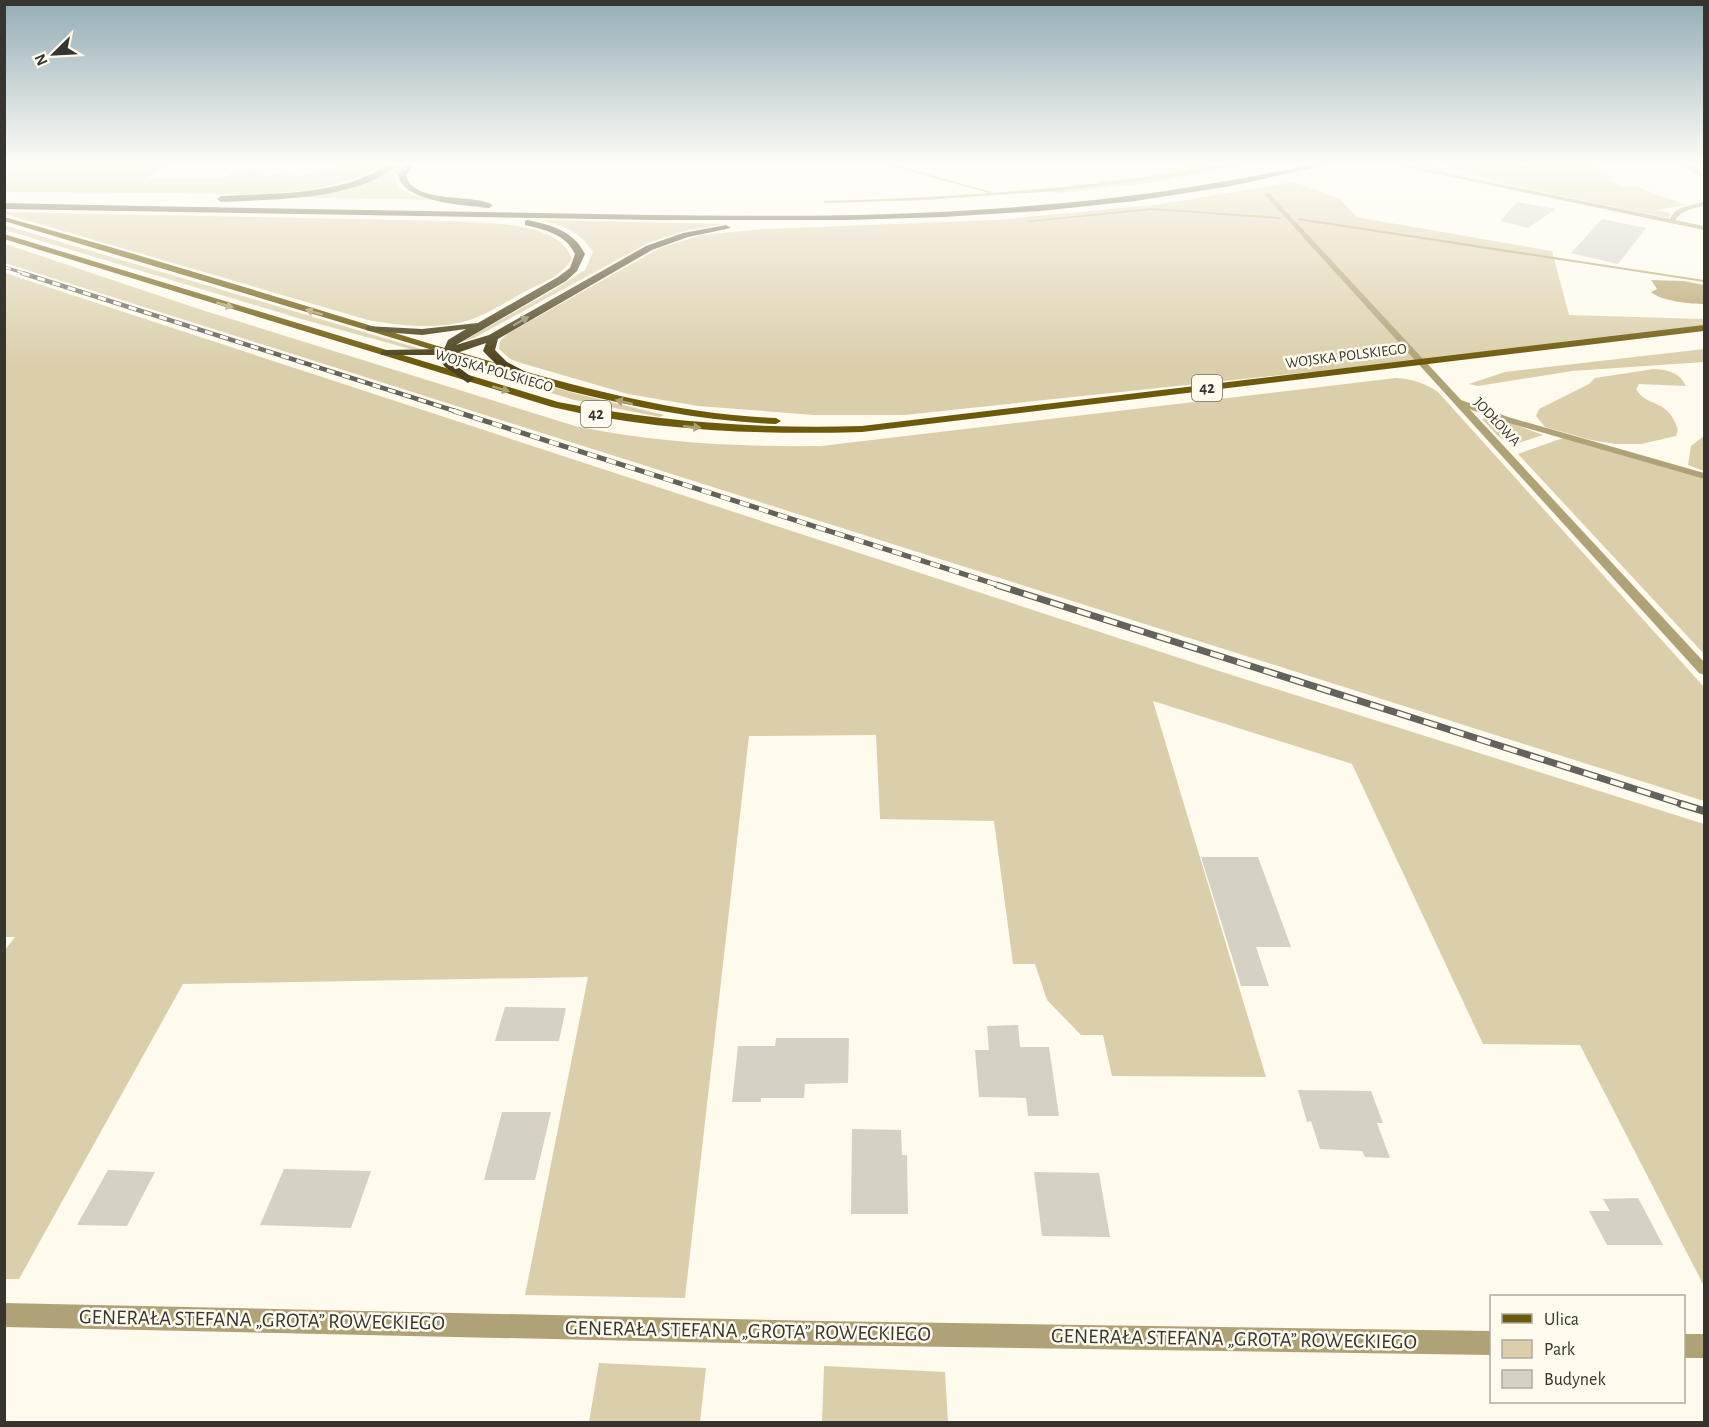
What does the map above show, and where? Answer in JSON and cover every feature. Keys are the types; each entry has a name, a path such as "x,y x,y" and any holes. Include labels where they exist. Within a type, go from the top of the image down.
{"highway":[{"path":"468,379 449,365 446,357 452,342 562,279 577,264 580,254 578,249 563,235 552,231"},
{"path":"385,353 448,352 493,337 641,253 677,237 711,231"},
{"path":"370,328 422,332 482,323"},
{"path":"493,337 489,351 502,364 522,374"}],"main road":[{"name":"WOJSKA POLSKIEGO","path":"43,231 522,374 628,403 659,409 765,421 856,421 992,414"},
{"name":"WOJSKA POLSKIEGO","path":"4,236 556,405 606,416 723,430 862,429 1704,328"}],"street":[{"name":"JODŁOWA","path":"1301,231 1704,670"},
{"name":"GENERAŁA STEFANA „GROTA” ROWECKIEGO","path":"4,1315 822,1333 1490,1343"},
{"path":"1685,1346 1704,1346"}],"lane":[{"path":"1458,402 1505,419 1704,476"}],"green space":[{"path":"7,231 23,231 421,349 414,350 301,319"},
{"path":"62,231 538,231 561,242 572,258 564,269 553,277 470,320 432,326 368,320"},
{"path":"571,231 686,231 648,243 474,338 461,342 585,270 593,252 577,234"},
{"path":"748,231 1434,231 1552,251 1569,315 1704,319 1704,326 1413,361 904,415 814,415 698,406 628,394 521,363 510,359 499,349 500,341 507,334 660,248 702,235"},
{"path":"5,244 205,311 575,426 667,440 728,445 821,446 1396,378 1418,382 1438,392 1704,687 1704,801 5,263"},
{"path":"5,273 1216,670 1704,824 1704,1286 1580,1045 1483,1044 1352,764 1153,701 1266,1077 1112,1076 1103,1035 1081,1035 1047,1000 1035,964 1013,964 994,821 880,819 876,735 749,736 685,1298 525,1295 588,977 183,984 19,1279 5,1279 4,951 15,937 4,937"},
{"path":"1704,349 1704,362 1572,371 1478,386 1469,384 1505,372"},
{"path":"457,359 574,393 664,415 660,417 574,400 460,365 454,361"},
{"path":"1654,369 1673,373 1686,386 1639,384 1636,389 1646,399 1669,412 1678,430 1676,436 1641,444 1615,444 1545,427 1536,416 1539,409 1589,384 1595,378"},
{"path":"1491,416 1543,435 1512,445 1498,436 1482,419"},
{"path":"1704,436 1704,471 1688,465 1691,446"},
{"path":"1563,438 1704,479 1704,654 1518,454"},
{"path":"599,1363 706,1368 700,1422 589,1422"},
{"path":"824,1366 945,1372 948,1422 822,1422"}],"shaded area":[{"path":"1651,280 1684,281 1704,285 1704,304 1662,298 1651,292 1657,289"}],"building":[{"path":"1591,231 1644,231 1618,264 1571,253"},
{"path":"1201,857 1258,857 1291,947 1256,947 1269,986 1241,986"},
{"path":"505,1007 566,1008 559,1041 495,1041"},
{"path":"1018,1025 1020,1047 1049,1047 1059,1116 1028,1116 1026,1098 979,1097 975,1050 989,1050 987,1026"},
{"path":"776,1038 849,1038 848,1083 805,1084 804,1098 761,1098 761,1102 732,1102 738,1046 775,1046"},
{"path":"1298,1090 1371,1091 1383,1123 1377,1123 1390,1158 1365,1157 1362,1151 1320,1149 1311,1121 1307,1122"},
{"path":"502,1112 551,1112 535,1180 484,1180"},
{"path":"852,1129 901,1130 902,1155 907,1155 908,1214 851,1214"},
{"path":"284,1169 371,1171 351,1228 260,1225"},
{"path":"108,1170 155,1172 127,1226 77,1225"},
{"path":"1034,1172 1099,1173 1110,1237 1042,1236"},
{"path":"1638,1198 1663,1245 1607,1245 1589,1211 1610,1211 1603,1199"}],"waterway":[{"path":"1375,231 1704,281"}],"railway":[{"path":"4,267 27,274"},
{"path":"22,273 458,412"},
{"path":"454,411 1001,586"},
{"path":"997,585 1685,805"},
{"path":"1681,804 1704,811"}]}
